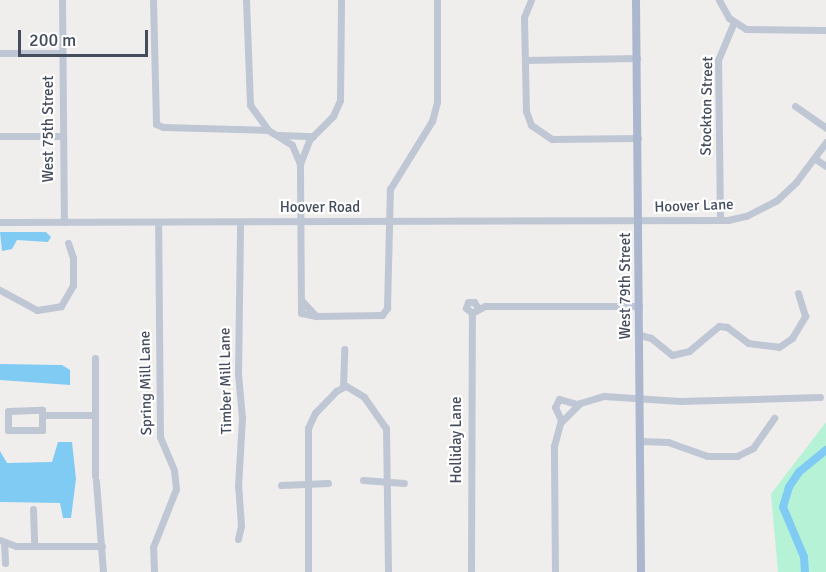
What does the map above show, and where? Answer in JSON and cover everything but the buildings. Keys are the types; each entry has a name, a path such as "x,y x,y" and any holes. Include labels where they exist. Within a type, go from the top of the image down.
{"main road":[{"name":"West 79th Street","path":"636,0 641,572"}],"street":[{"name":"West 75th Street","path":"62,0 63,222"},
{"path":"153,0 156,124 163,128 268,130 279,135 291,145 300,164 301,300 306,313 316,316 382,315 387,308 392,183 436,109 437,0"},
{"path":"246,0 248,90 254,114 268,130"},
{"path":"300,164 313,136 333,116 341,97 340,0"},
{"path":"531,0 524,15 529,122 539,134 552,139 638,138"},
{"path":"719,0 734,22 752,29 826,30"},
{"name":"Stockton Street","path":"720,220 718,60 734,22"},
{"path":"0,53 62,53"},
{"path":"525,60 637,58"},
{"path":"795,106 826,128"},
{"path":"246,128 254,114"},
{"path":"279,135 313,136"},
{"path":"0,136 63,136"},
{"name":"Hoover Lane","path":"639,221 720,220 746,216 774,202 794,185 826,142"},
{"path":"814,158 826,166"},
{"name":"Hoover Road","path":"0,222 639,221"},
{"name":"Spring Mill Lane","path":"154,572 153,547 173,503 176,482 160,437 158,222"},
{"name":"Timber Mill Lane","path":"238,539 242,526 238,487 242,418 238,375 240,222"},
{"path":"1,292 37,310 61,306 73,285 73,258 68,243"},
{"path":"639,335 651,338 672,355 689,351 720,326 748,343 779,347 792,338 805,316 798,293"},
{"path":"471,301 475,310 639,306"},
{"name":"Holliday Lane","path":"471,572 475,310"},
{"path":"308,572 309,424 344,387 344,349"},
{"path":"95,358 96,478 103,572"},
{"path":"344,387 364,397 384,424 388,572"},
{"path":"555,572 554,446 561,422 580,403 599,396 640,396 680,401 820,397"},
{"path":"561,422 556,401 564,398 580,403"},
{"path":"42,410 42,430 8,430 4,420 8,411 42,410"},
{"path":"42,415 95,415"},
{"path":"640,441 668,442 707,456 735,456 753,448 774,418"},
{"path":"363,480 404,483"},
{"path":"281,485 328,483"},
{"path":"33,509 34,546"},
{"path":"5,563 2,541 34,546 102,546"}],"green space":[{"path":"826,422 826,572 778,572 771,494"}],"water":[{"path":"0,232 46,232 51,237 48,242 17,240 12,249 2,251"},
{"path":"0,364 62,365 70,370 70,385 0,380"},
{"path":"58,442 72,442 76,479 71,518 63,518 60,503 0,502 0,451 7,463 52,462"}],"waterway":[{"path":"805,572 804,557 783,507 789,487 799,472 826,450"}]}
